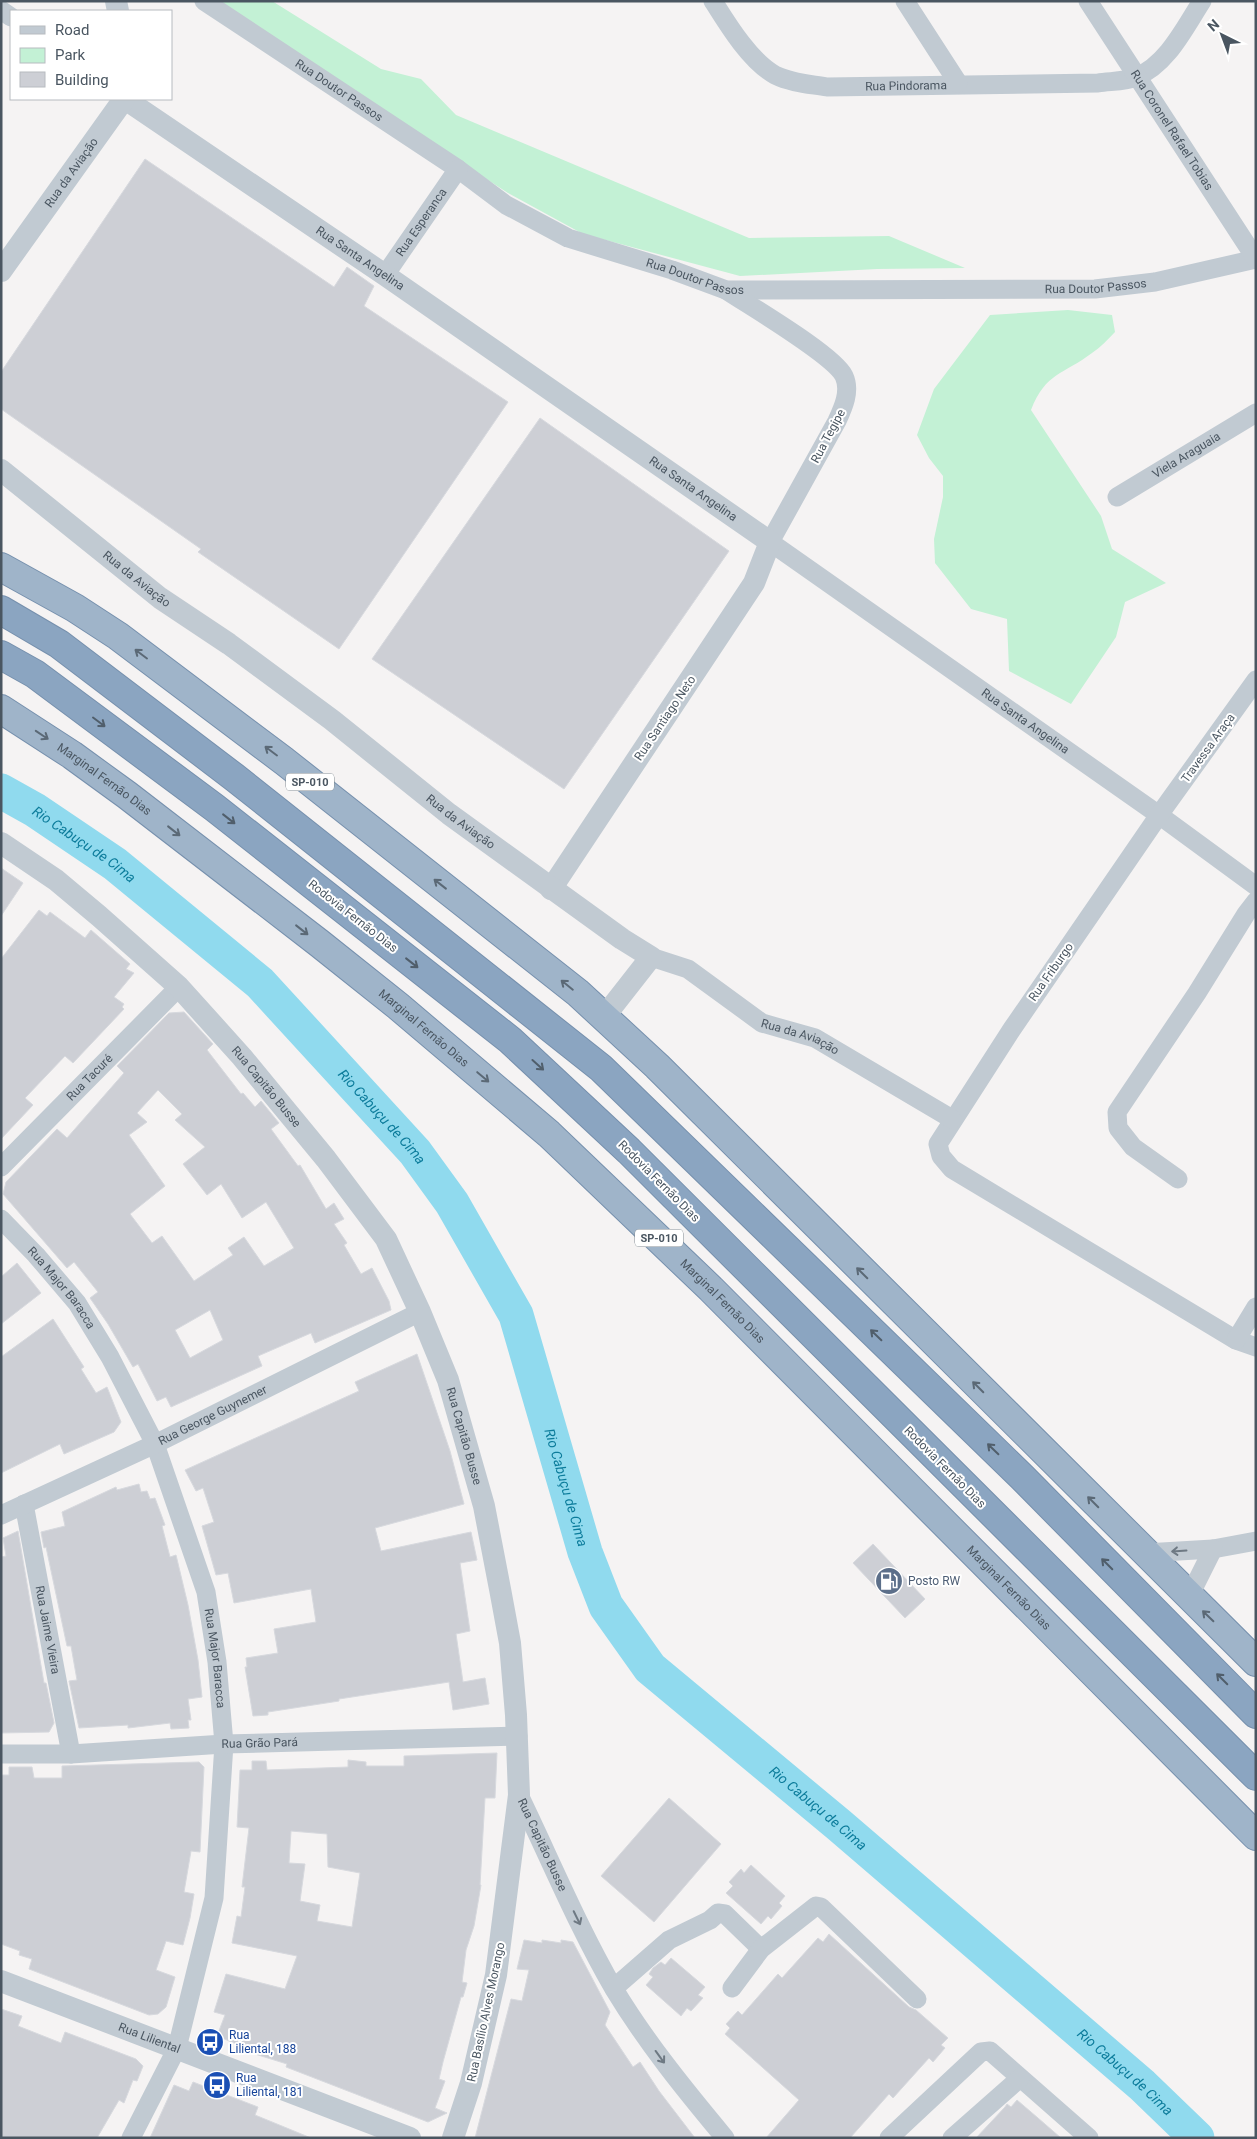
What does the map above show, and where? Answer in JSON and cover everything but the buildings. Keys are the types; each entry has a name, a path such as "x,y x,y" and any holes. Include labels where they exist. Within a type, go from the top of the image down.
{"highway":[{"name":"SP-010","path":"1,567 75,608 126,642 284,761 564,982 657,1066 1145,1554 1256,1662"},
{"path":"1,610 59,644 234,777 601,1068 1022,1477 1256,1714"},
{"name":"Rodovia Fernão Dias","path":"1,655 35,674 215,808 510,1040 630,1151 1256,1776"},
{"name":"Marginal Fernão Dias","path":"1,709 72,755 127,795 319,943 434,1036 549,1134 711,1289 1256,1836"}],"street":[{"name":"Rua Doutor Passos","path":"204,1 458,169 506,204 568,238 672,270 726,290 1095,289 1155,282 1256,259"},
{"name":"Rua Pindorama","path":"713,1 760,64 775,75 828,87 958,83 1098,83 1136,77"},
{"path":"905,1 958,83"},
{"name":"Rua Coronel Rafael Tobias","path":"1088,1 1256,259"},
{"path":"1136,77 1156,64 1172,48 1202,1"},
{"name":"Rua da Aviação","path":"1,271 124,100"},
{"name":"Rua Santa Angelina","path":"126,100 770,542 1159,815 1256,886"},
{"name":"Rua Esperanca","path":"385,276 458,169"},
{"name":"Rua Tegipe","path":"726,290 830,360 844,377 846,389 845,403 837,421 770,542"},
{"name":"Viela Araguaia","path":"1117,497 1256,412"},
{"name":"Rua da Aviação","path":"1,470 160,598 228,644 332,720 449,814 622,939 651,957 688,969 762,1023 814,1038 948,1124"},
{"name":"Rua Santiago Neto","path":"551,889 754,583 770,542"},
{"name":"Travessa Araça","path":"1159,815 1256,680"},
{"name":"Rua Friburgo","path":"948,1124 1017,1020 1159,815"},
{"name":"Rua Capitão Busse","path":"1,843 56,880 179,987 242,1057 366,1210 386,1239 420,1312 448,1380 484,1506 510,1642 518,1736 519,1795 587,1938 614,1988 636,2023 673,2074 725,2138"},
{"path":"1178,1179 1133,1147 1118,1128 1117,1112 1256,901"},
{"path":"604,1017 651,957"},
{"name":"Rua Tacuré","path":"1,1167 179,987"},
{"path":"948,1124 938,1144 941,1156 952,1169 1236,1340 1256,1347"},
{"name":"Rua Major Baracca","path":"1,1219 36,1255 77,1303 110,1358 155,1444 206,1592 217,1662 224,1744 214,1898 176,2048 131,2138"},
{"path":"1236,1340 1256,1307"},
{"name":"Rua George Guynemer","path":"1,1515 155,1444 420,1312"},
{"name":"Rua Jaime Vieira","path":"24,1504 71,1754"},
{"path":"1145,1554 1213,1549 1256,1541"},
{"path":"1189,1596 1213,1549"},
{"name":"Rua Grão Pará","path":"1,1754 71,1754 224,1744 518,1736"},
{"name":"Rua Basílio Alves Morango","path":"453,2138 471,2083 496,1974 519,1795"},
{"path":"732,1988 761,1949 816,1906 821,1907 918,1999"},
{"path":"614,1988 669,1940 710,1920 718,1914 725,1914 761,1949"},
{"name":"Rua Liliental","path":"1,1981 410,2138"},
{"path":"889,2138 981,2052 990,2051 1089,2138"},
{"path":"952,2138 1020,2078"}],"green space":[{"path":"219,1 272,1 381,69 421,79 456,115 749,238 889,236 965,268 877,269 740,276 583,234 508,193 288,51"},
{"path":"1068,310 1112,315 1115,332 1095,351 1049,381 1031,410 1101,516 1112,549 1166,583 1125,602 1116,637 1071,704 1009,671 1007,619 971,609 935,563 934,539 943,497 943,476 929,458 917,435 934,389 990,315"}],"waterway":[{"name":"Rio Cabuçu de Cima","path":"1,791 35,810 115,864 260,983 415,1152 452,1203 516,1315 585,1552 606,1606 650,1668 839,1825 1142,2085 1197,2138"}],"place":[{"name":"Posto RW","path":"889,1581"},
{"name":"Rua Liliental, 188","path":"210,2042"},
{"name":"Rua Liliental, 181","path":"217,2085"}]}
